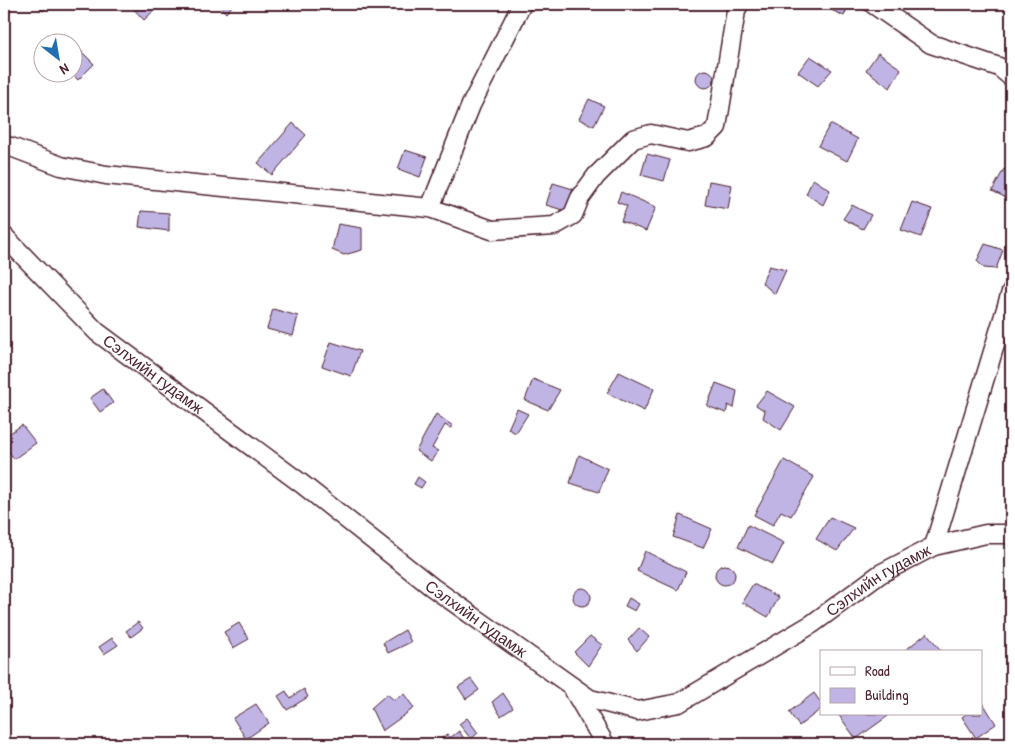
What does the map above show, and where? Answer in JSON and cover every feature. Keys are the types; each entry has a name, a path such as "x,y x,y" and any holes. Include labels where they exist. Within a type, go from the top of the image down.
{"street":[{"path":"430,208 471,105 522,4"},
{"path":"873,4 931,44 999,67 1011,76"},
{"path":"4,146 61,166 106,175 430,208 492,230 554,226 572,215 580,198 596,176 633,139 651,134 688,142 707,137 717,127 734,6"},
{"name":"Сэлхийн гудамж","path":"4,236 97,332 302,484 432,587 590,699 638,711 679,703 812,624 880,574 934,546 986,534 1011,534"},
{"path":"934,546 1011,292"},
{"path":"570,685 605,744"}],"building":[{"path":"36,4 51,4 43,11"},
{"path":"129,4 161,4 144,20"},
{"path":"217,4 234,4 226,13"},
{"path":"829,4 849,4 844,16 827,8"},
{"path":"82,52 94,64 82,76"},
{"path":"878,53 901,69 890,88 866,70"},
{"path":"810,56 832,70 818,86 798,72"},
{"path":"705,70 711,73 714,79 711,85 705,88 699,85 696,79 699,73"},
{"path":"589,99 604,106 594,126 579,119"},
{"path":"293,123 306,135 272,175 258,163"},
{"path":"830,124 858,139 847,161 818,146"},
{"path":"405,150 427,157 420,177 398,169"},
{"path":"647,154 670,160 664,181 641,175"},
{"path":"1004,169 1011,172 1011,200 992,191"},
{"path":"813,179 830,190 823,205 806,194"},
{"path":"709,181 732,185 728,209 705,205"},
{"path":"553,183 573,189 566,211 546,205"},
{"path":"621,192 656,207 646,231 621,221 627,206 617,202"},
{"path":"912,202 932,209 921,237 901,230"},
{"path":"852,205 871,215 863,229 843,219"},
{"path":"141,211 169,213 169,231 139,227"},
{"path":"338,224 362,228 362,250 344,255 332,250"},
{"path":"985,244 1003,250 996,269 984,268 977,261"},
{"path":"769,266 786,270 775,294 762,283"},
{"path":"273,309 298,316 293,336 267,329"},
{"path":"331,342 360,351 351,376 322,366"},
{"path":"619,372 654,389 644,411 607,393"},
{"path":"533,379 560,390 548,410 525,400"},
{"path":"716,383 737,391 734,408 728,405 726,413 707,406"},
{"path":"103,389 113,403 100,412 90,398"},
{"path":"767,391 795,407 781,430 763,418 765,411 756,405"},
{"path":"517,409 528,414 516,433 508,429"},
{"path":"436,414 453,426 450,428 445,425 432,448 438,451 431,461 416,451"},
{"path":"22,425 36,443 14,459 4,445 4,437"},
{"path":"579,455 608,469 599,492 570,483"},
{"path":"784,460 814,477 791,516 781,511 773,525 754,515"},
{"path":"418,477 425,482 421,488 414,484"},
{"path":"680,515 712,529 703,548 673,537"},
{"path":"830,517 854,528 837,551 816,539"},
{"path":"748,525 784,543 773,564 738,547"},
{"path":"645,551 686,572 678,590 637,571"},
{"path":"725,565 732,568 735,575 732,582 725,585 718,582 715,575 718,568"},
{"path":"753,584 779,597 768,617 742,602"},
{"path":"582,588 588,591 591,597 588,603 582,606 576,603 573,597 576,591"},
{"path":"629,598 639,604 635,611 625,606"},
{"path":"138,622 143,628 131,637 126,631"},
{"path":"239,623 249,639 233,648 224,632"},
{"path":"639,628 649,637 637,651 628,640"},
{"path":"405,630 411,642 388,653 383,643"},
{"path":"927,633 940,650 906,650"},
{"path":"590,636 602,645 588,666 574,652"},
{"path":"112,638 118,645 104,654 99,647"},
{"path":"471,679 479,690 466,699 458,687"},
{"path":"304,689 308,697 287,710 278,696 286,691 290,698"},
{"path":"503,693 513,708 501,716 492,702"},
{"path":"814,693 820,702 820,710 799,726 789,712"},
{"path":"387,694 394,700 404,694 414,708 382,731 371,708"},
{"path":"256,704 269,723 246,739 233,718"},
{"path":"982,704 996,724 976,738 962,717 982,716"},
{"path":"839,716 888,716 856,739"},
{"path":"467,718 478,733 471,739 459,724"},
{"path":"459,731 465,740 459,744 440,744 438,741 448,734 450,738"}]}
